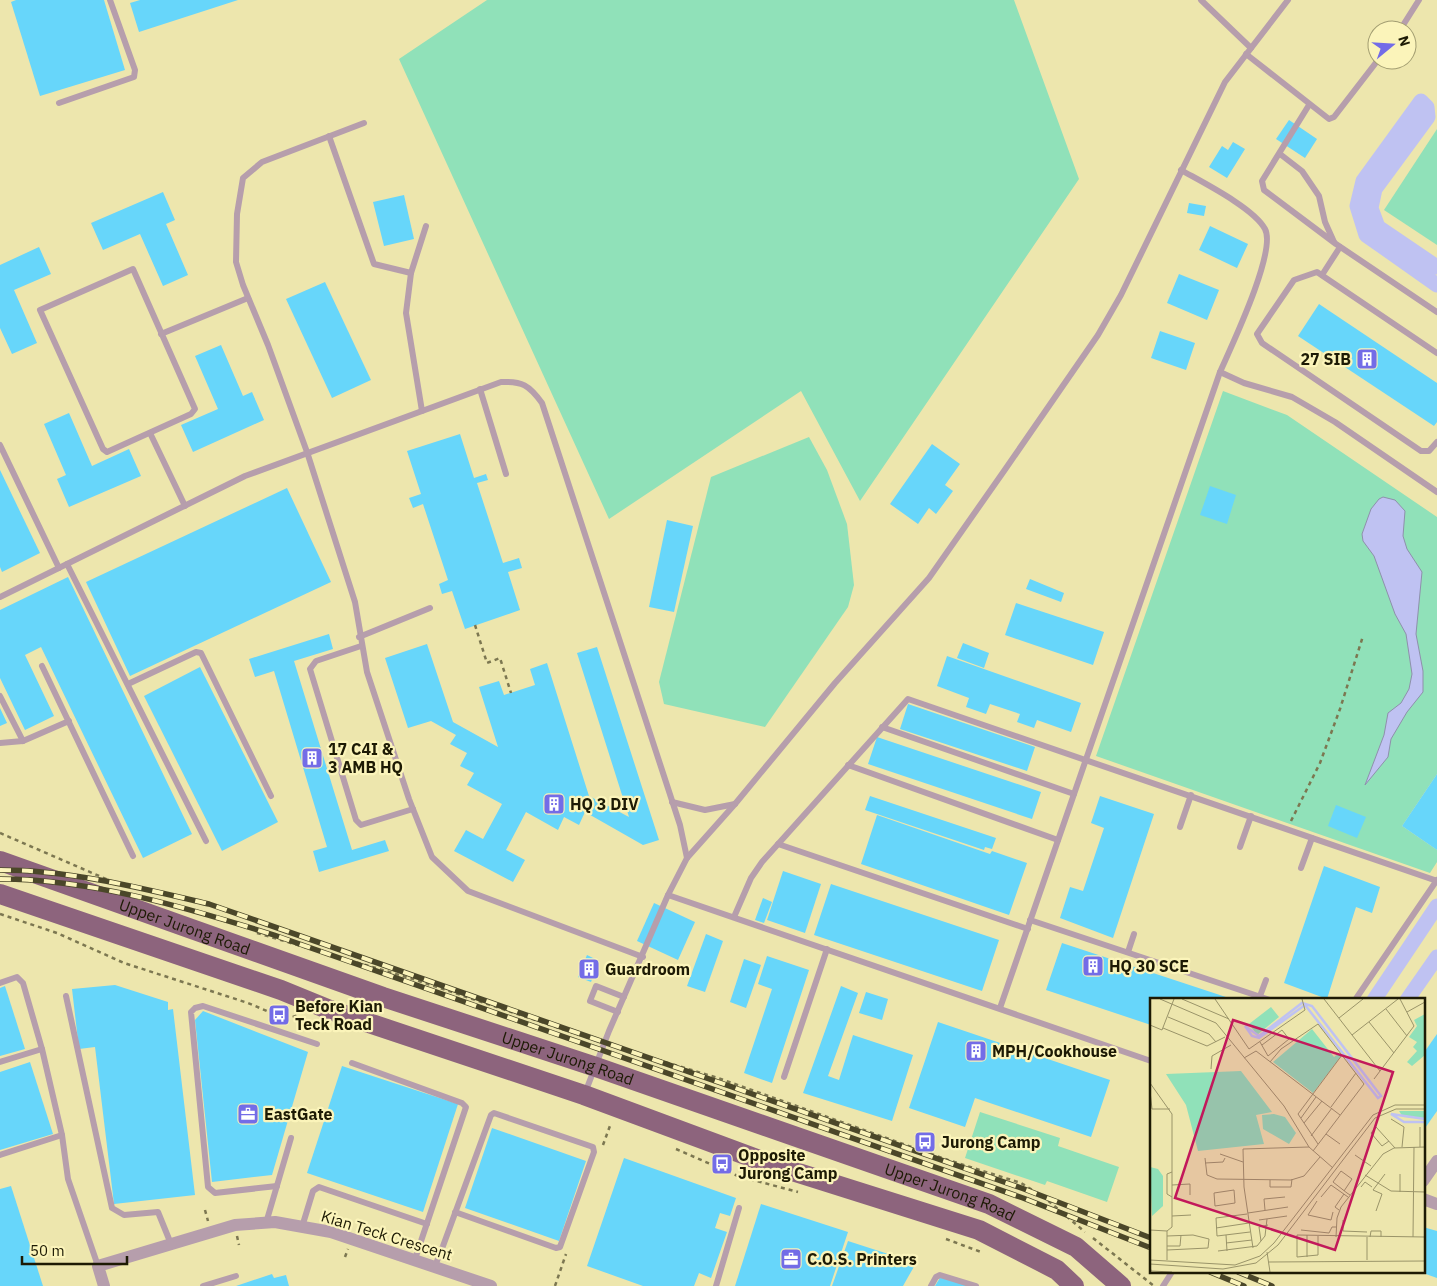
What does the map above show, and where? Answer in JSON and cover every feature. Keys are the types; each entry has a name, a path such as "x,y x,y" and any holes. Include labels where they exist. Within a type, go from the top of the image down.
{"main road":[{"name":"Upper Jurong Road","path":"0,861 382,997 596,1067 989,1204 1076,1247 1120,1286"},
{"name":"Upper Jurong Road","path":"0,894 584,1096 770,1164 979,1230 1057,1270 1074,1286"}],"street":[{"path":"1424,1180 1437,1161"},
{"path":"1424,1199 1437,1204"},
{"name":"Kian Teck Crescent","path":"98,1266 235,1225 266,1223 331,1232 491,1286"},
{"path":"98,1266 104,1286"}],"lane":[{"path":"59,102 134,78 135,70 110,0"},
{"path":"1201,0 1251,48"},
{"path":"584,1096 668,895 687,858 735,804 835,683 929,578 1098,335 1121,295 1225,82 1288,0"},
{"path":"1406,20 1419,0"},
{"path":"1246,54 1328,119 1334,117 1370,70"},
{"path":"1309,105 1262,181 1264,190 1338,246 1437,312"},
{"path":"364,123 262,162 243,178 237,214 236,262 307,452 355,602 359,637 367,672 413,809 432,857 468,891 642,956"},
{"path":"329,136 374,264 410,273"},
{"path":"1280,154 1302,171 1319,196 1325,222 1338,246"},
{"path":"1000,1008 1220,372 1254,289 1268,244 1265,229 1249,213 1224,195 1181,170"},
{"path":"422,410 406,313 410,273 426,226"},
{"path":"1322,275 1338,246"},
{"path":"133,269 161,334 195,409 191,414 111,451 103,449 40,310 133,269"},
{"path":"1437,353 1322,275 1314,272 1294,280 1258,332 1258,337 1262,343 1421,451 1429,451 1437,442"},
{"path":"161,334 248,298"},
{"path":"1220,372 1244,383 1292,397 1335,422 1437,492"},
{"path":"0,597 244,476 501,382 517,381 532,390 542,403 672,802 687,858"},
{"path":"480,390 506,474"},
{"path":"150,433 185,506"},
{"path":"0,444 59,568"},
{"path":"67,564 206,841"},
{"path":"359,637 430,608"},
{"path":"361,646 313,663 310,669 356,820 361,825 413,809"},
{"path":"128,684 196,652 203,654 271,796"},
{"path":"42,666 70,720 133,856"},
{"path":"0,696 23,742"},
{"path":"734,917 753,873 905,700 912,699 1437,881 1356,998"},
{"path":"0,743 23,742 70,720"},
{"path":"882,726 1074,794"},
{"path":"848,765 1058,840"},
{"path":"1180,827 1191,796"},
{"path":"672,802 705,810 735,804"},
{"path":"1240,847 1251,816"},
{"path":"1301,868 1312,838"},
{"path":"778,844 1028,929"},
{"path":"668,895 1150,1061"},
{"path":"1030,920 1265,998"},
{"path":"1128,952 1134,934"},
{"path":"784,1077 826,948"},
{"path":"0,982 17,977 20,979 42,1049 62,1134 68,1179 98,1266"},
{"path":"1260,996 1266,980"},
{"path":"618,1012 590,1001 596,986 624,997"},
{"path":"66,996 112,1208 124,1215 158,1212 171,1244"},
{"path":"277,1186 215,1193 208,1187 191,1012 195,1008 203,1006 317,1044"},
{"path":"0,1062 42,1049"},
{"path":"352,1063 462,1103 466,1107 415,1259"},
{"path":"436,1266 455,1212 494,1113 593,1147 594,1152 560,1247 556,1248 455,1212"},
{"path":"0,1155 62,1134"},
{"path":"266,1223 291,1138"},
{"path":"302,1227 313,1191 319,1187 427,1224"},
{"path":"716,1286 739,1208"},
{"path":"1163,1286 1171,1274"},
{"path":"930,1286 940,1275 976,1286"},
{"path":"203,1286 236,1276"}],"path":[{"path":"475,625 487,663 500,658 511,693"},
{"path":"1287,829 1320,762 1340,709 1363,636"},
{"path":"0,833 94,872 119,885"},
{"path":"0,914 58,933 124,963 248,1003 286,1019 301,1015"},
{"path":"254,932 413,979 605,1044 718,1078 930,1154 1022,1183 1045,1198 1154,1286"},
{"path":"555,1286 557,1281"}],"green space":[{"path":"487,0 1014,0 1079,179 860,501 801,391 609,519 399,59"},
{"path":"1437,129 1437,245 1384,210"},
{"path":"1223,391 1287,415 1437,517 1437,774 1402,826 1437,850 1437,862 1430,873 1096,756"},
{"path":"809,437 827,470 847,524 854,585 848,607 765,727 664,704 659,682 711,477"},
{"path":"980,1112 1060,1138 1058,1146 1119,1167 1107,1202 1047,1181 1045,1185 965,1158"}],"water":[{"path":"1383,497 1395,500 1405,511 1403,536 1407,549 1422,572 1416,634 1423,671 1423,692 1407,712 1391,739 1388,757 1365,785 1384,735 1388,713 1401,703 1409,689 1412,674 1406,634 1395,614 1374,556 1363,541 1362,534 1371,509"}],"building":[{"path":"16,0 104,0 125,70 40,96 11,2"},
{"path":"140,0 238,0 139,32 130,3"},
{"path":"1289,120 1317,139 1305,158 1276,139"},
{"path":"1233,142 1245,149 1227,178 1209,167 1222,146 1228,150"},
{"path":"163,192 175,220 166,224 188,275 163,286 140,234 103,250 91,223"},
{"path":"404,195 414,239 384,246 373,202"},
{"path":"1189,203 1206,206 1204,216 1187,213"},
{"path":"1210,226 1248,244 1237,268 1199,250"},
{"path":"39,247 51,274 14,290 37,343 12,354 0,328 0,265"},
{"path":"1179,274 1219,290 1207,320 1167,303"},
{"path":"325,282 371,380 332,398 286,299"},
{"name":"27 SIB","path":"1319,304 1437,383 1437,422 1434,426 1298,336"},
{"path":"1160,331 1195,343 1186,370 1151,358"},
{"path":"221,345 243,396 252,392 264,420 193,452 181,425 218,409 195,356"},
{"path":"69,413 92,466 129,449 141,476 69,507 57,479 66,475 44,424"},
{"path":"460,434 474,478 486,474 488,480 477,483 503,563 519,558 522,568 508,572 520,610 465,629 452,591 442,594 439,584 448,580 423,504 413,508 409,498 421,494 407,451"},
{"path":"932,444 960,464 945,485 953,491 936,514 929,508 918,524 890,504"},
{"path":"0,470 40,553 2,572 0,567"},
{"path":"1210,486 1236,495 1227,524 1200,515"},
{"path":"287,488 331,582 130,676 86,582"},
{"path":"667,520 693,526 674,612 649,607"},
{"path":"68,577 192,834 143,858 41,647 25,655 54,716 25,730 0,678 0,610"},
{"path":"1030,579 1064,593 1061,602 1026,589"},
{"path":"1016,603 1104,632 1093,665 1005,635"},
{"name":"17 C4I & 3 AMB HQ","path":"329,634 333,649 294,661 352,850 385,840 389,851 319,872 313,851 327,847 274,671 255,677 249,659"},
{"path":"963,643 989,653 984,668 957,658"},
{"path":"427,644 453,722 498,747 479,687 499,681 504,695 535,685 530,669 547,663 589,796 629,817 577,653 597,647 659,840 643,845 585,812 579,825 564,817 558,830 526,812 506,850 525,860 513,882 454,851 466,830 483,839 502,804 467,785 474,773 460,766 467,753 450,744 456,735 431,721 408,728 385,658"},
{"path":"947,656 1081,703 1071,732 1037,720 1034,728 1017,722 1020,714 990,704 986,714 966,707 969,698 937,686"},
{"path":"200,667 278,822 222,851 144,696"},
{"path":"908,704 1035,747 1027,771 900,729"},
{"path":"0,708 7,723 0,726"},
{"path":"877,737 1041,792 1032,819 868,764"},
{"path":"1437,774 1437,850 1402,826"},
{"path":"870,796 996,838 992,849 985,847 984,850 865,810"},
{"path":"1100,796 1154,814 1113,938 1060,918 1070,887 1083,891 1104,828 1091,823"},
{"path":"1336,805 1366,817 1357,838 1328,826"},
{"path":"877,815 990,854 992,851 1027,863 1009,915 861,864"},
{"path":"1324,866 1380,887 1372,913 1356,907 1327,998 1284,983"},
{"path":"783,871 821,884 805,933 767,920"},
{"path":"831,884 999,940 982,991 814,935"},
{"path":"763,898 772,902 764,923 755,920"},
{"path":"654,903 695,922 678,960 637,941"},
{"path":"706,934 723,941 705,992 687,986"},
{"name":"HQ 30 SCE","path":"1062,943 1229,998 1150,998 1150,1025 1046,990"},
{"name":"Guardroom","path":"587,955 599,961 591,982 578,977"},
{"path":"767,956 809,970 772,1083 744,1073 772,989 758,984"},
{"path":"744,959 761,965 746,1008 730,1002"},
{"path":"115,985 168,1002 168,1010 173,1009 195,1195 114,1204 95,1047 79,1049 72,989"},
{"path":"5,986 25,1049 0,1056 0,988"},
{"path":"841,986 858,993 828,1076 839,1080 853,1035 913,1055 892,1121 803,1093"},
{"path":"866,992 888,999 882,1020 859,1013"},
{"name":"EastGate","path":"203,1011 308,1052 272,1175 212,1182 195,1020"},
{"name":"MPH/Cookhouse","path":"938,1022 1110,1080 1091,1137 975,1098 965,1127 909,1108"},
{"path":"1437,1034 1437,1111 1424,1130 1424,1053"},
{"path":"30,1062 53,1134 0,1150 0,1072"},
{"path":"342,1066 458,1104 423,1212 307,1173"},
{"path":"492,1128 586,1161 559,1241 465,1208"},
{"path":"624,1158 736,1198 730,1216 720,1213 715,1228 727,1232 711,1278 699,1273 694,1286 643,1286 587,1266"},
{"path":"11,1186 43,1286 0,1286 0,1189"},
{"name":"C.O.S. Printers","path":"761,1204 848,1232 830,1286 735,1286"},
{"path":"1424,1227 1437,1231 1437,1278 1424,1273"},
{"path":"848,1241 916,1263 903,1286 832,1286"},
{"path":"272,1274 274,1278 286,1275 289,1286 236,1286"},
{"path":"941,1276 969,1286 935,1286"}],"waterway":[{"path":"1437,267 1378,227 1371,208 1375,189 1428,117 1427,107 1421,101 1363,181 1357,206 1366,235 1437,285"},
{"path":"1375,998 1437,906"},
{"path":"1408,998 1437,957"}],"railway":[{"path":"0,870 53,873 105,881 209,904 1024,1189 1150,1238"},
{"path":"0,879 69,884 139,897 174,905 274,935 1023,1198 1150,1248"},
{"path":"1215,1274 1244,1286"},
{"path":"1243,1274 1272,1286"}],"place":[{"name":"27 SIB","path":"1367,359"},
{"name":"17 C4I & 3 AMB HQ","path":"312,758"},
{"name":"HQ 3 DIV","path":"554,804"},
{"name":"HQ 30 SCE","path":"1093,966"},
{"name":"Guardroom","path":"589,969"},
{"name":"Before Kian Teck Road","path":"279,1015"},
{"name":"MPH/Cookhouse","path":"976,1051"},
{"name":"EastGate","path":"248,1114"},
{"name":"Jurong Camp","path":"925,1142"},
{"name":"Opposite Jurong Camp","path":"722,1164"},
{"name":"C.O.S. Printers","path":"791,1259"}]}
